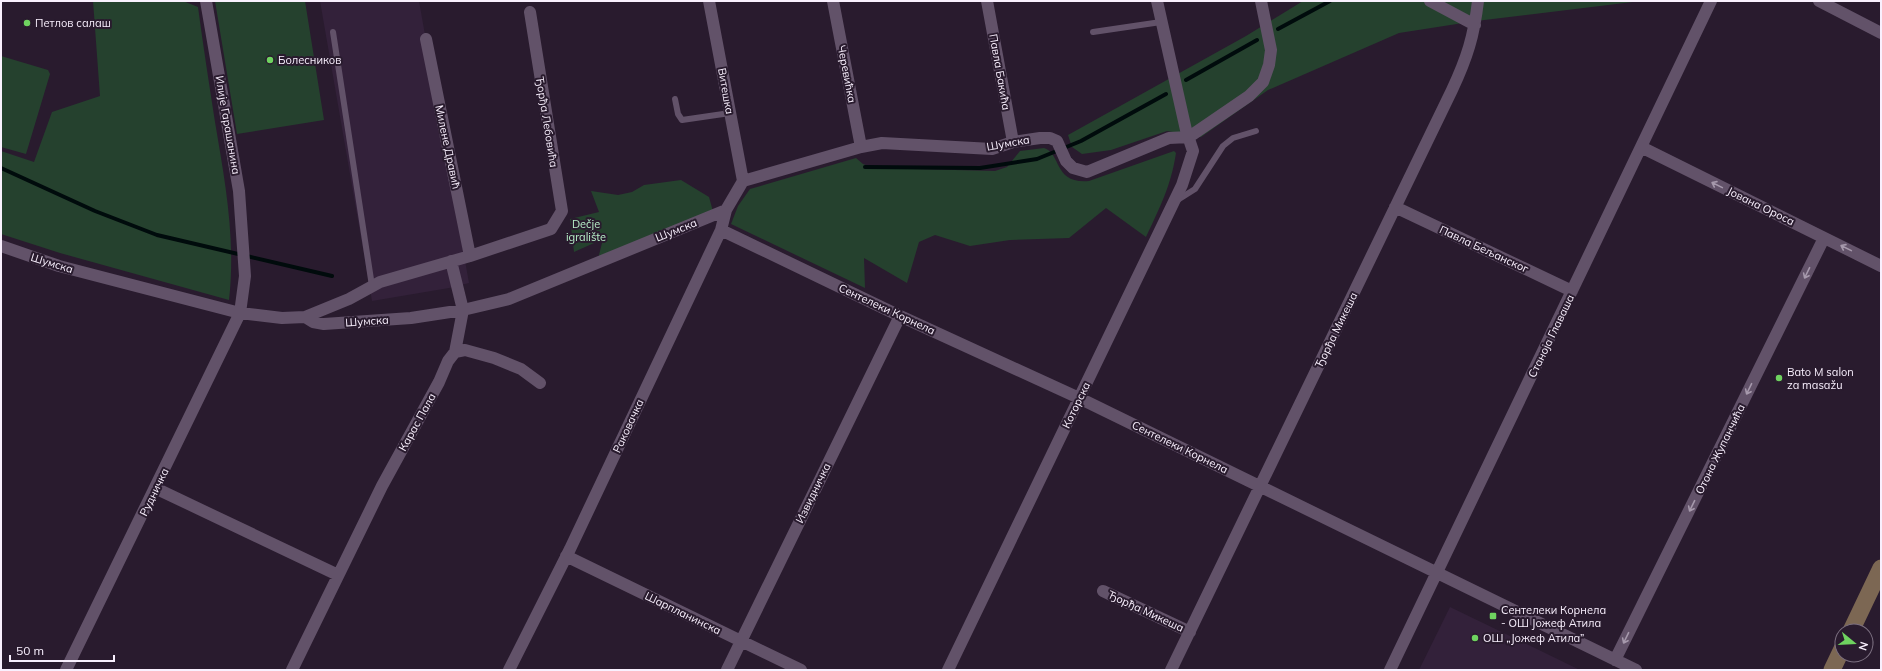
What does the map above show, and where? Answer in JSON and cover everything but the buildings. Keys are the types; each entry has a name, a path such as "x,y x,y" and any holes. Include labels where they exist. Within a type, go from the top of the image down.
{"street":[{"name":"Илије Гарашанина","path":"206,1 239,190 245,276"},
{"name":"Витешка","path":"709,1 743,181"},
{"name":"Черевићка","path":"833,1 861,147"},
{"name":"Павла Бакића","path":"987,1 1013,142"},
{"name":"Которска","path":"948,670 1182,185 1193,151 1157,1"},
{"path":"1189,137 1268,84 1271,50 1261,1"},
{"path":"1430,1 1475,25"},
{"name":"Ђорђа Микеша","path":"1174,669 1190,632 1466,59 1475,25 1478,1"},
{"name":"Станоја Главаша","path":"1390,670 1711,1"},
{"path":"1819,1 1881,33"},
{"name":"Ђорђа Лебовића","path":"470,256 551,229 562,211 530,12"},
{"name":"Милене Дравић","path":"426,39 470,256"},
{"name":"Шумска","path":"743,181 861,147 882,143 992,148 1013,142 1050,138 1057,141 1073,168 1087,172 1168,138 1189,137"},
{"name":"Јована Ороса","path":"1641,147 1881,266"},
{"name":"Раковачка","path":"509,670 566,556 721,230 726,210 743,181"},
{"name":"Павла Бељанског","path":"1395,207 1572,292"},
{"name":"Шумска","path":"1,246 59,266 240,313 282,318 305,317 313,322 324,324 411,318 463,310 509,299 726,210"},
{"name":"Сентелеки Корнела","path":"721,230 900,316 1079,398 1636,670"},
{"name":"Отона Жупанчића","path":"1615,660 1824,238"},
{"path":"305,317 349,299 372,286 470,256"},
{"path":"451,261 463,310 455,352 465,350 494,358 521,369 540,383"},
{"name":"Рудничка","path":"66,670 240,313 245,276"},
{"name":"Извидничка","path":"727,670 900,316"},
{"name":"Карас Пала","path":"292,670 382,486 439,382 448,361 455,352"},
{"path":"155,488 338,575"},
{"name":"Шарпланинска","path":"566,556 801,670"},
{"path":"1855,623 1881,568"},
{"name":"Ђорђа Микеша","path":"1103,591 1190,632"}],"lane":[{"path":"1092,32 1161,22"},
{"path":"333,32 372,286"},
{"path":"675,99 678,114 682,120 730,113"},
{"path":"1174,201 1195,189 1223,146 1233,138 1256,131"}],"shaded area":[{"path":"320,1 419,1 469,283 449,288 372,301"},
{"name":"ОШ „Јожеф Атила”","path":"1450,607 1580,670 1419,670"}],"green space":[{"path":"93,1 183,1 198,7 228,211 231,255 229,300 60,253 1,234 1,151 34,162 52,112 100,96"},
{"name":"Болесников","path":"215,1 305,1 324,120 237,134"},
{"path":"1303,1 1641,1 1476,21 1399,33 1268,90 1201,137 1167,131 1111,150 1082,154 1072,147 1068,135 1246,36"},
{"path":"1,56 48,70 50,74 26,154 1,147"},
{"path":"1044,148 1050,151 1060,168 1069,178 1077,181 1089,181 1174,151 1176,153 1174,165 1168,186 1146,237 1106,208 1069,238 1010,240 970,246 935,235 919,242 907,283 864,258 865,288 731,224 738,206 750,189 856,158 863,164 874,168 995,171 1007,167 1020,151"},
{"name":"Dečje igralište","path":"681,180 709,197 714,215 597,263 603,239 574,252 570,219 599,212 591,191 618,195 632,192 644,185"}],"waterway":[{"path":"1278,29 1330,1"},
{"path":"1186,80 1257,40"},
{"path":"865,167 980,168 1037,159 1081,141 1166,94"},
{"path":"1,168 95,211 157,235 332,276"}],"place":[{"name":"Петлов салаш","path":"27,23"},
{"name":"Болесников","path":"270,60"},
{"name":"Bato M salon za masažu","path":"1779,378"},
{"name":"Сентелеки Корнела - ОШ Јожеф Атила","path":"1493,616"},
{"name":"ОШ „Јожеф Атила”","path":"1475,638"}]}
